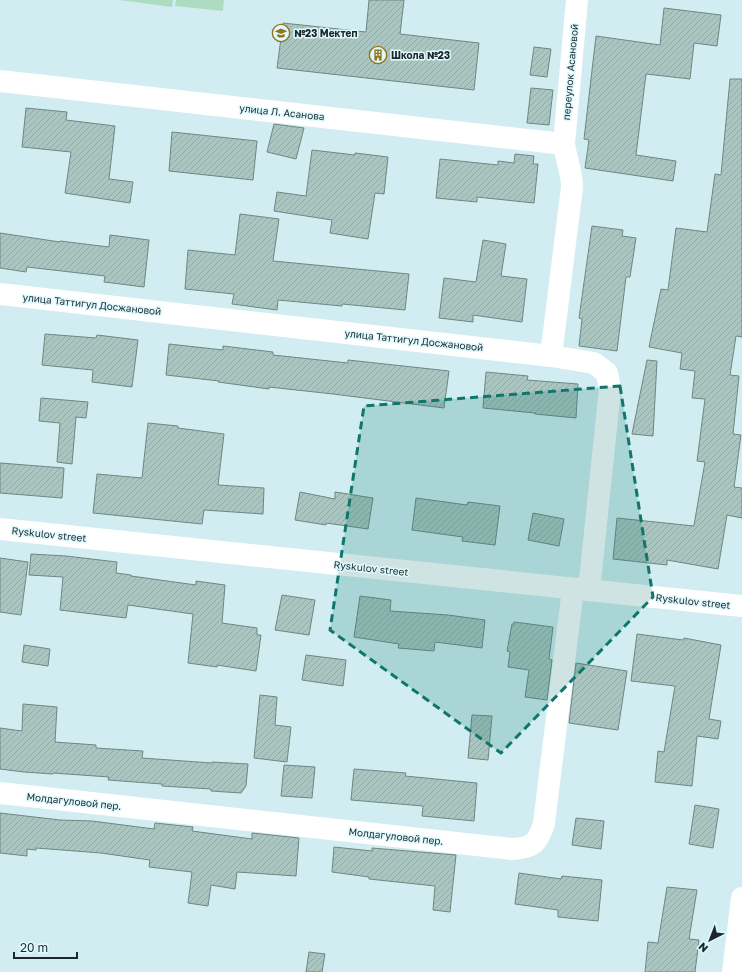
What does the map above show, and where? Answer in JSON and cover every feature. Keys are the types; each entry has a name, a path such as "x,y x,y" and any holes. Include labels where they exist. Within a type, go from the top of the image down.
{"street":[{"name":"переулок Асановой","path":"551,356 572,187 572,174 566,160 564,144 576,0"},
{"name":"улица Л. Асанова","path":"0,81 564,144"},
{"name":"улица Таттигул Досжановой","path":"0,294 551,356 594,363 607,373 610,389 581,590"},
{"name":"Ryskulov street","path":"0,529 742,606"},
{"name":"Молдагуловой пер.","path":"0,793 512,849 525,848 535,842 540,835 544,824 581,590"},
{"path":"733,972 742,898"}],"highlighted area":[{"path":"620,386 653,597 501,753 330,630 364,406"}],"green space":[{"path":"119,0 173,0 172,7"},
{"path":"176,0 224,0 223,11 175,6"}],"building":[{"name":"Школа №23","path":"369,0 404,0 400,34 479,43 474,90 277,68 283,23 366,32"},
{"path":"664,8 721,15 717,46 694,43 690,79 646,74 636,155 676,161 673,181 585,168 589,140 584,139 596,36 660,45"},
{"path":"534,47 551,49 547,77 530,75"},
{"path":"730,79 742,79 742,337 736,336 730,375 739,376 733,434 741,435 734,487 742,488 742,518 727,515 718,569 667,560 667,565 613,559 617,518 694,526 705,462 697,461 705,399 692,398 695,371 680,369 682,353 649,347 661,289 668,290 676,228 707,232 715,174 721,175"},
{"path":"531,88 553,90 549,125 527,123"},
{"path":"26,108 67,112 66,120 115,126 109,179 133,182 130,203 65,193 71,152 22,147"},
{"path":"274,124 304,128 296,159 267,152"},
{"path":"172,132 257,141 253,180 169,171"},
{"path":"312,150 388,157 384,194 375,193 368,239 330,233 332,220 274,211 277,192 306,196"},
{"path":"515,154 534,156 533,164 538,164 534,203 477,197 477,202 436,198 440,159 498,165 498,161 514,163"},
{"path":"240,214 279,219 273,261 409,274 405,310 278,300 277,310 232,304 234,294 185,289 188,250 235,255"},
{"path":"592,226 623,230 622,236 636,238 630,277 626,277 617,351 579,346 582,319 579,318"},
{"path":"0,233 60,242 109,247 110,235 149,240 144,287 104,282 105,276 27,267 26,272 0,268"},
{"path":"483,240 506,244 501,276 527,279 522,322 473,315 473,322 439,318 444,278 476,282"},
{"path":"45,334 96,338 97,335 138,340 132,387 92,382 93,370 42,365"},
{"path":"169,344 223,350 223,346 273,352 273,355 348,363 348,360 449,371 444,408 269,387 269,389 166,375"},
{"path":"647,360 657,361 653,436 632,434"},
{"path":"486,372 528,376 527,380 578,384 576,418 483,408"},
{"path":"41,398 88,402 86,418 76,417 72,464 57,462 60,423 39,421"},
{"path":"148,423 178,426 178,428 224,434 218,485 264,488 263,514 204,510 202,524 93,513 97,474 142,478"},
{"path":"0,463 64,468 62,498 0,493"},
{"path":"300,492 335,499 335,492 373,498 368,529 295,520"},
{"path":"416,498 467,505 468,502 500,506 495,545 462,541 463,537 412,530"},
{"path":"533,513 564,519 559,546 528,540"},
{"path":"31,554 66,556 117,562 116,573 131,576 196,585 196,581 225,585 222,623 257,628 257,635 261,635 256,671 217,665 217,667 188,663 193,614 128,605 126,618 60,610 63,577 29,575"},
{"path":"0,558 28,562 21,615 0,612"},
{"path":"282,595 315,600 309,635 275,630"},
{"path":"360,596 391,600 390,611 448,615 485,620 482,648 435,642 434,651 398,648 399,644 354,637"},
{"path":"514,622 553,627 549,659 552,660 547,700 525,697 529,670 508,667 510,652 507,651 512,624 514,624"},
{"path":"637,634 683,640 684,638 721,645 709,719 721,721 718,739 697,736 692,786 655,782 658,751 664,752 675,686 631,681"},
{"path":"24,645 50,649 48,666 22,662"},
{"path":"306,655 346,660 343,686 302,680"},
{"path":"576,663 627,671 618,730 569,723"},
{"path":"260,695 277,697 275,725 291,727 287,762 254,758"},
{"path":"23,704 57,707 55,742 96,745 96,748 143,751 142,758 248,764 246,786 241,793 211,791 211,789 162,786 162,784 108,780 109,777 24,772 0,769 0,728 22,731"},
{"path":"472,715 492,716 488,760 468,758"},
{"path":"284,765 315,767 312,798 281,796"},
{"path":"354,769 406,773 405,776 477,783 474,821 422,816 423,806 351,800"},
{"path":"695,805 719,809 713,848 689,844"},
{"path":"0,813 60,820 92,821 154,829 155,823 193,827 192,831 252,839 252,833 299,838 296,876 237,872 235,889 211,885 208,906 188,903 192,872 149,867 150,860 101,853 36,848 36,850 27,849 27,856 0,853"},
{"path":"576,818 604,821 601,849 572,845"},
{"path":"334,847 372,851 372,848 456,855 450,912 433,910 435,886 369,879 369,877 332,872"},
{"path":"519,873 561,879 562,876 602,880 598,921 558,917 558,910 515,904"},
{"path":"667,887 697,890 689,939 699,940 695,972 645,972 648,942 658,943"},
{"path":"309,952 325,954 322,972 306,972"}],"place":[{"name":"№23 Мектеп","path":"281,33"},
{"name":"Школа №23","path":"378,55"}]}
